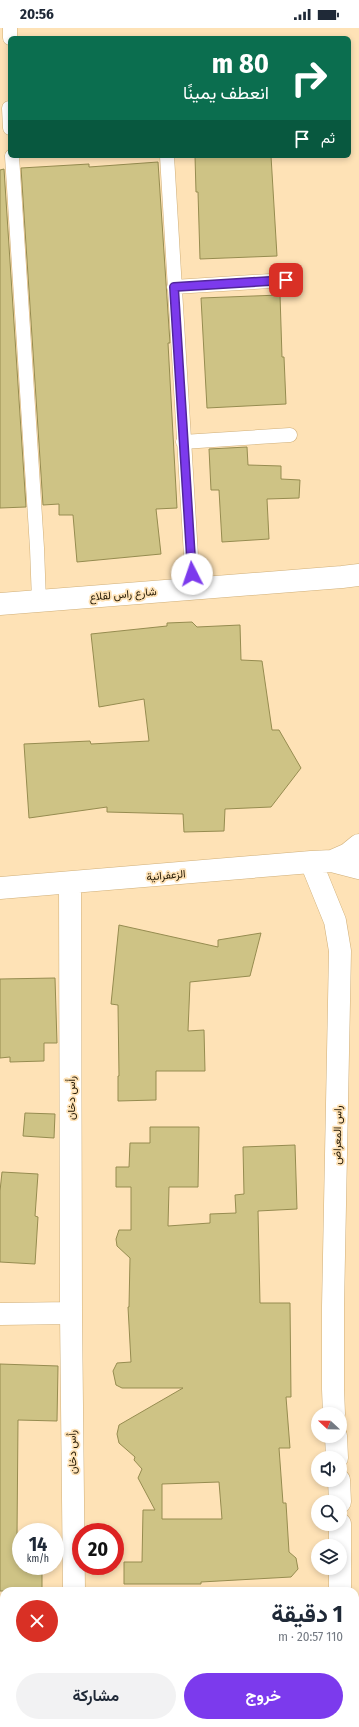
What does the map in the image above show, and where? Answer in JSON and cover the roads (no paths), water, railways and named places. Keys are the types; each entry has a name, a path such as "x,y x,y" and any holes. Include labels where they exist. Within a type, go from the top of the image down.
{"street":[{"name":"شارع راس لقلاع","path":"0,604 193,589 353,580"},
{"name":"الزعفرانية","path":"332,861 348,854 359,845"},
{"name":"الزعفرانية","path":"0,888 310,862 332,861 359,868"},
{"name":"راس المعراض","path":"310,862 335,921 340,951 333,1307 334,1407"},
{"name":"رأس دخان","path":"70,883 71,1313 74,1587"},
{"path":"0,1314 71,1313"},
{"path":"340,1531 340,1587"}],"lane":[{"path":"12,158 37,548 39,601"},
{"path":"167,158 193,589"},
{"path":"174,287 286,280"},
{"path":"183,442 290,435"}]}
